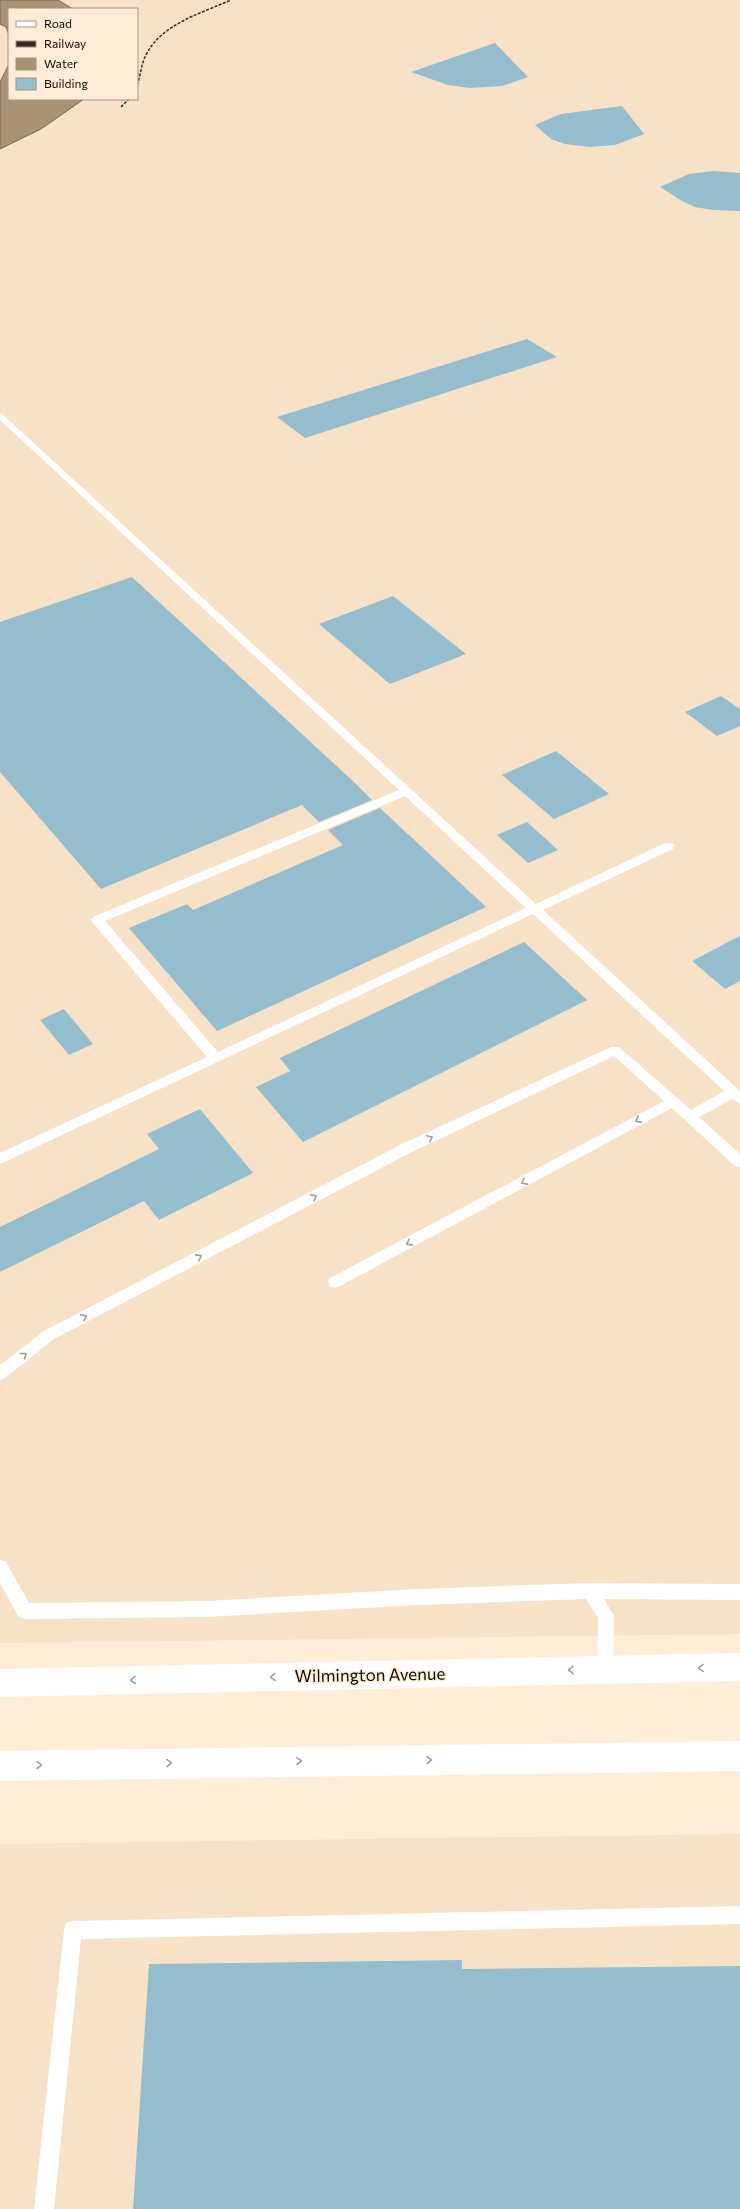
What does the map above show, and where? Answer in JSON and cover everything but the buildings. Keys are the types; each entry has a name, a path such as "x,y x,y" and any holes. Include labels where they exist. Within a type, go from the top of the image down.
{"main road":[{"name":"Wilmington Avenue","path":"0,1683 740,1667"},
{"path":"0,1766 740,1756"}],"lane":[{"path":"0,415 736,1096 689,1116"},
{"path":"216,1058 97,920 407,791"},
{"path":"0,1159 669,846"},
{"path":"0,1374 49,1335 405,1149 615,1050 740,1162"},
{"path":"335,1282 673,1102"},
{"path":"0,1567 24,1611 206,1609 590,1591 740,1592"},
{"path":"590,1591 606,1616 605,1670"},
{"path":"44,2209 73,1930 740,1915"}],"shaded area":[{"path":"0,0 740,0 740,1634 0,1643"},
{"path":"740,1834 740,2209 0,2209 0,1844"}],"water":[{"path":"0,0 58,0 71,8 8,8 8,32 6,27 0,24"},
{"path":"8,66 8,100 83,100 41,129 0,149 0,82"}],"railway":[{"path":"138,81 146,55 153,44 162,35 183,21 231,0"},
{"path":"121,107 128,100"}]}
